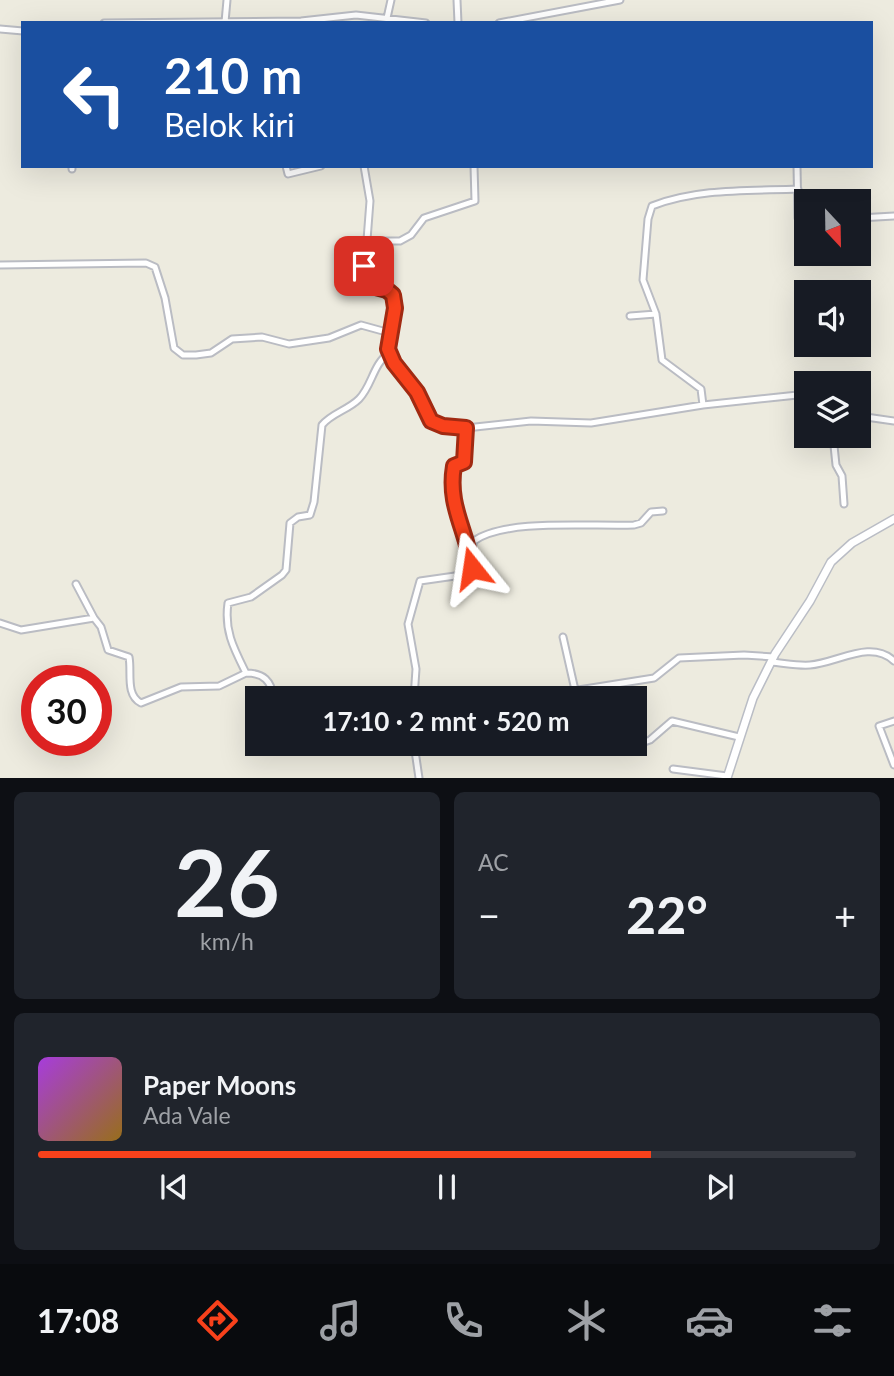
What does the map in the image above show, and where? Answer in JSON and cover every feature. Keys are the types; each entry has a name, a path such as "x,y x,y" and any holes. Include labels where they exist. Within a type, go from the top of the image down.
{"street":[{"path":"225,21 226,0"},
{"path":"387,18 391,0"},
{"path":"457,0 458,21"},
{"path":"510,21 620,0"},
{"path":"263,21 348,15 406,21"},
{"path":"0,29 21,31"},
{"path":"286,168 288,174 313,168"},
{"path":"364,168 370,201 365,281 369,286 389,291 394,298 395,313 387,346 389,353 417,392 431,421 443,426 466,428 531,421 591,423 703,405 794,395"},
{"path":"366,241 400,241 411,235 424,218 475,201 474,168"},
{"path":"797,168 798,189"},
{"path":"703,405 701,389 662,362 656,314 643,280 652,206 675,198 728,191 794,190"},
{"path":"872,217 894,216"},
{"path":"0,265 146,263 155,267 165,298 174,348 183,355 211,353 232,339 262,337 289,344 329,338 361,325 390,333"},
{"path":"630,316 656,314"},
{"path":"246,673 227,630 228,603 251,597 275,582 286,570 290,523 298,517 310,514 314,502 323,425 328,418 359,400 380,360 389,353"},
{"path":"871,418 894,421"},
{"path":"466,428 466,455 464,462 454,466 452,481 457,519 471,557"},
{"path":"834,448 836,465 842,476 844,504"},
{"path":"414,686 415,662 408,624 418,583 422,579 469,575 472,570 474,541 489,534 564,525 634,525 642,523 650,512 663,511"},
{"path":"673,769 727,777 753,698 836,556 852,543 894,519"},
{"path":"76,584 101,627 108,650 130,657 131,688 139,702 147,702 181,687 219,686 246,673 257,673 265,677 271,686"},
{"path":"0,623 21,629 94,618"},
{"path":"563,637 574,686"},
{"path":"601,686 654,678 673,660 685,657 773,660 812,665 838,657 877,651 886,653 894,661"},
{"path":"647,741 672,721 739,737"},
{"path":"894,721 879,726 894,765"},
{"path":"415,756 418,778"}],"route":[{"path":"364,266 364,279 368,285 391,292 394,298 395,313 387,346 393,361 417,392 431,421 443,426 466,428 466,455 464,462 454,466 452,493 472,568"}]}
